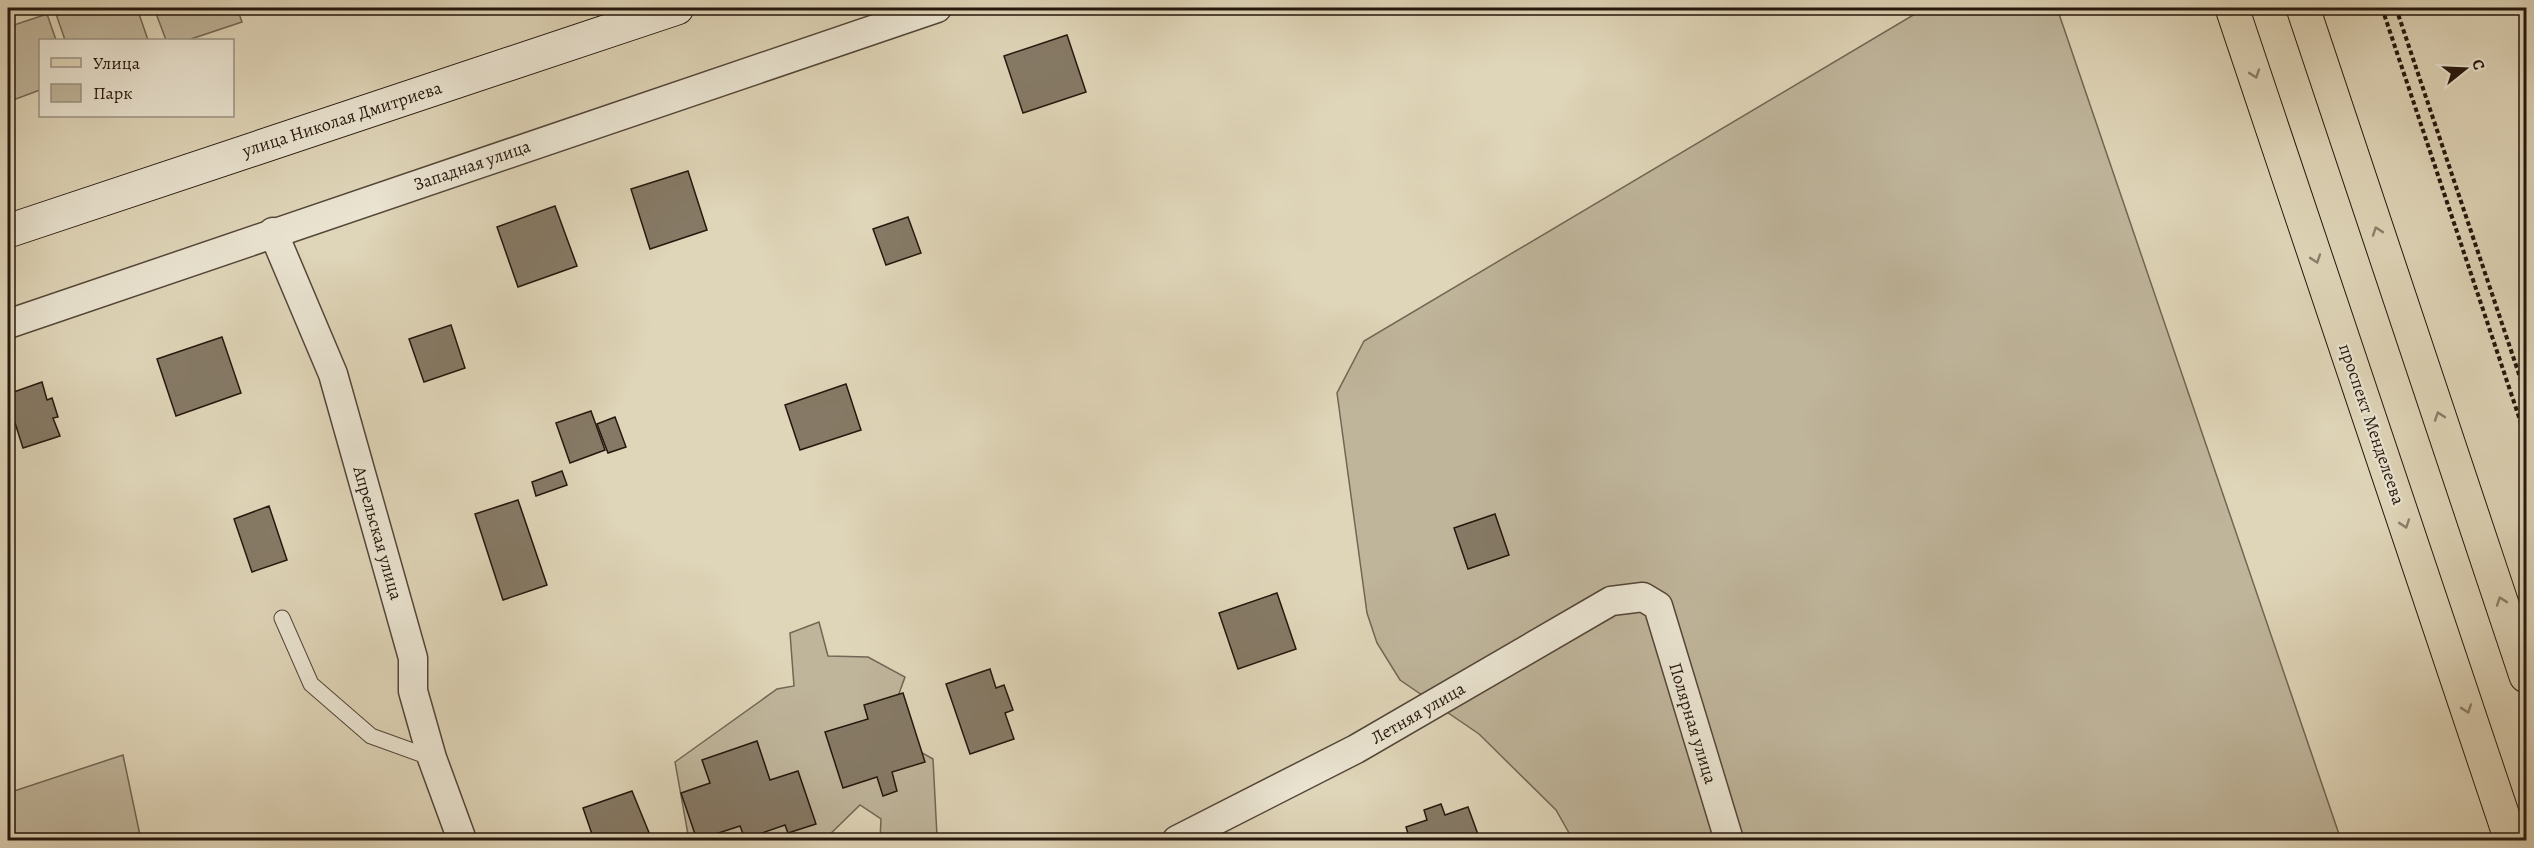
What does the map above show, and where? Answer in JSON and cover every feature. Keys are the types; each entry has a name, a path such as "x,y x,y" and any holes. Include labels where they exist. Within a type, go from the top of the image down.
{"main road":[{"name":"улица Николая Дмитриева","path":"8,231 677,8"},
{"name":"проспект Менделеева","path":"2232,8 2511,840"},
{"path":"2303,8 2526,676"}],"street":[{"name":"Западная улица","path":"8,324 937,8"},
{"name":"Апрельская улица","path":"273,232 333,374 413,658 413,691 432,758 462,840"},
{"name":"Летняя улица","path":"1177,840 1356,749 1611,601 1643,597 1658,606"},
{"name":"Полярная улица","path":"1658,606 1729,840"}],"lane":[{"path":"282,618 311,684 370,736 432,758"}],"path":[{"path":"2382,8 2526,438"},
{"path":"2396,8 2526,394"}],"green space":[{"path":"65,8 137,8 148,39 65,39 55,11"},
{"path":"154,8 237,8 242,22 191,39 166,39"},
{"path":"1925,8 2057,8 2341,840 1573,840 1556,810 1479,734 1400,680 1377,643 1367,613 1337,393 1364,341"},
{"path":"47,14 56,39 39,39 39,90 8,102 8,27"},
{"path":"819,622 828,656 868,657 905,677 885,732 933,759 937,836 931,840 880,840 881,819 860,805 824,840 689,840 675,762 777,689 794,686 790,633"},
{"path":"123,755 141,840 8,840 8,793"}],"building":[{"path":"1067,35 1086,92 1023,113 1004,56"},
{"path":"688,171 707,230 650,249 631,189"},
{"path":"555,206 577,266 518,287 497,227"},
{"path":"908,217 921,253 886,265 873,229"},
{"path":"451,325 465,368 424,382 409,339"},
{"path":"222,337 241,393 176,416 157,359"},
{"path":"42,382 47,400 52,398 58,417 53,418 60,436 23,448 8,401 8,394"},
{"path":"846,384 861,430 800,450 785,405"},
{"path":"591,411 605,450 570,463 556,423"},
{"path":"615,417 626,447 608,453 597,424"},
{"path":"562,471 567,485 536,496 532,482"},
{"path":"518,500 547,585 503,600 475,514"},
{"path":"269,506 287,560 252,572 234,519"},
{"path":"1495,514 1509,555 1468,569 1454,528"},
{"path":"1277,593 1296,649 1238,669 1219,613"},
{"path":"990,669 996,688 1004,685 1013,710 1005,713 1014,739 970,754 946,684"},
{"path":"903,693 925,762 892,772 897,791 883,796 877,777 843,788 825,732 868,719 864,705"},
{"path":"757,741 770,780 798,771 816,824 788,833 785,825 745,839 740,826 697,840 681,793 710,783 702,760"},
{"path":"632,791 652,840 594,840 583,808"},
{"path":"1441,804 1445,815 1468,807 1480,840 1410,840 1406,827 1427,820 1424,810"}]}
